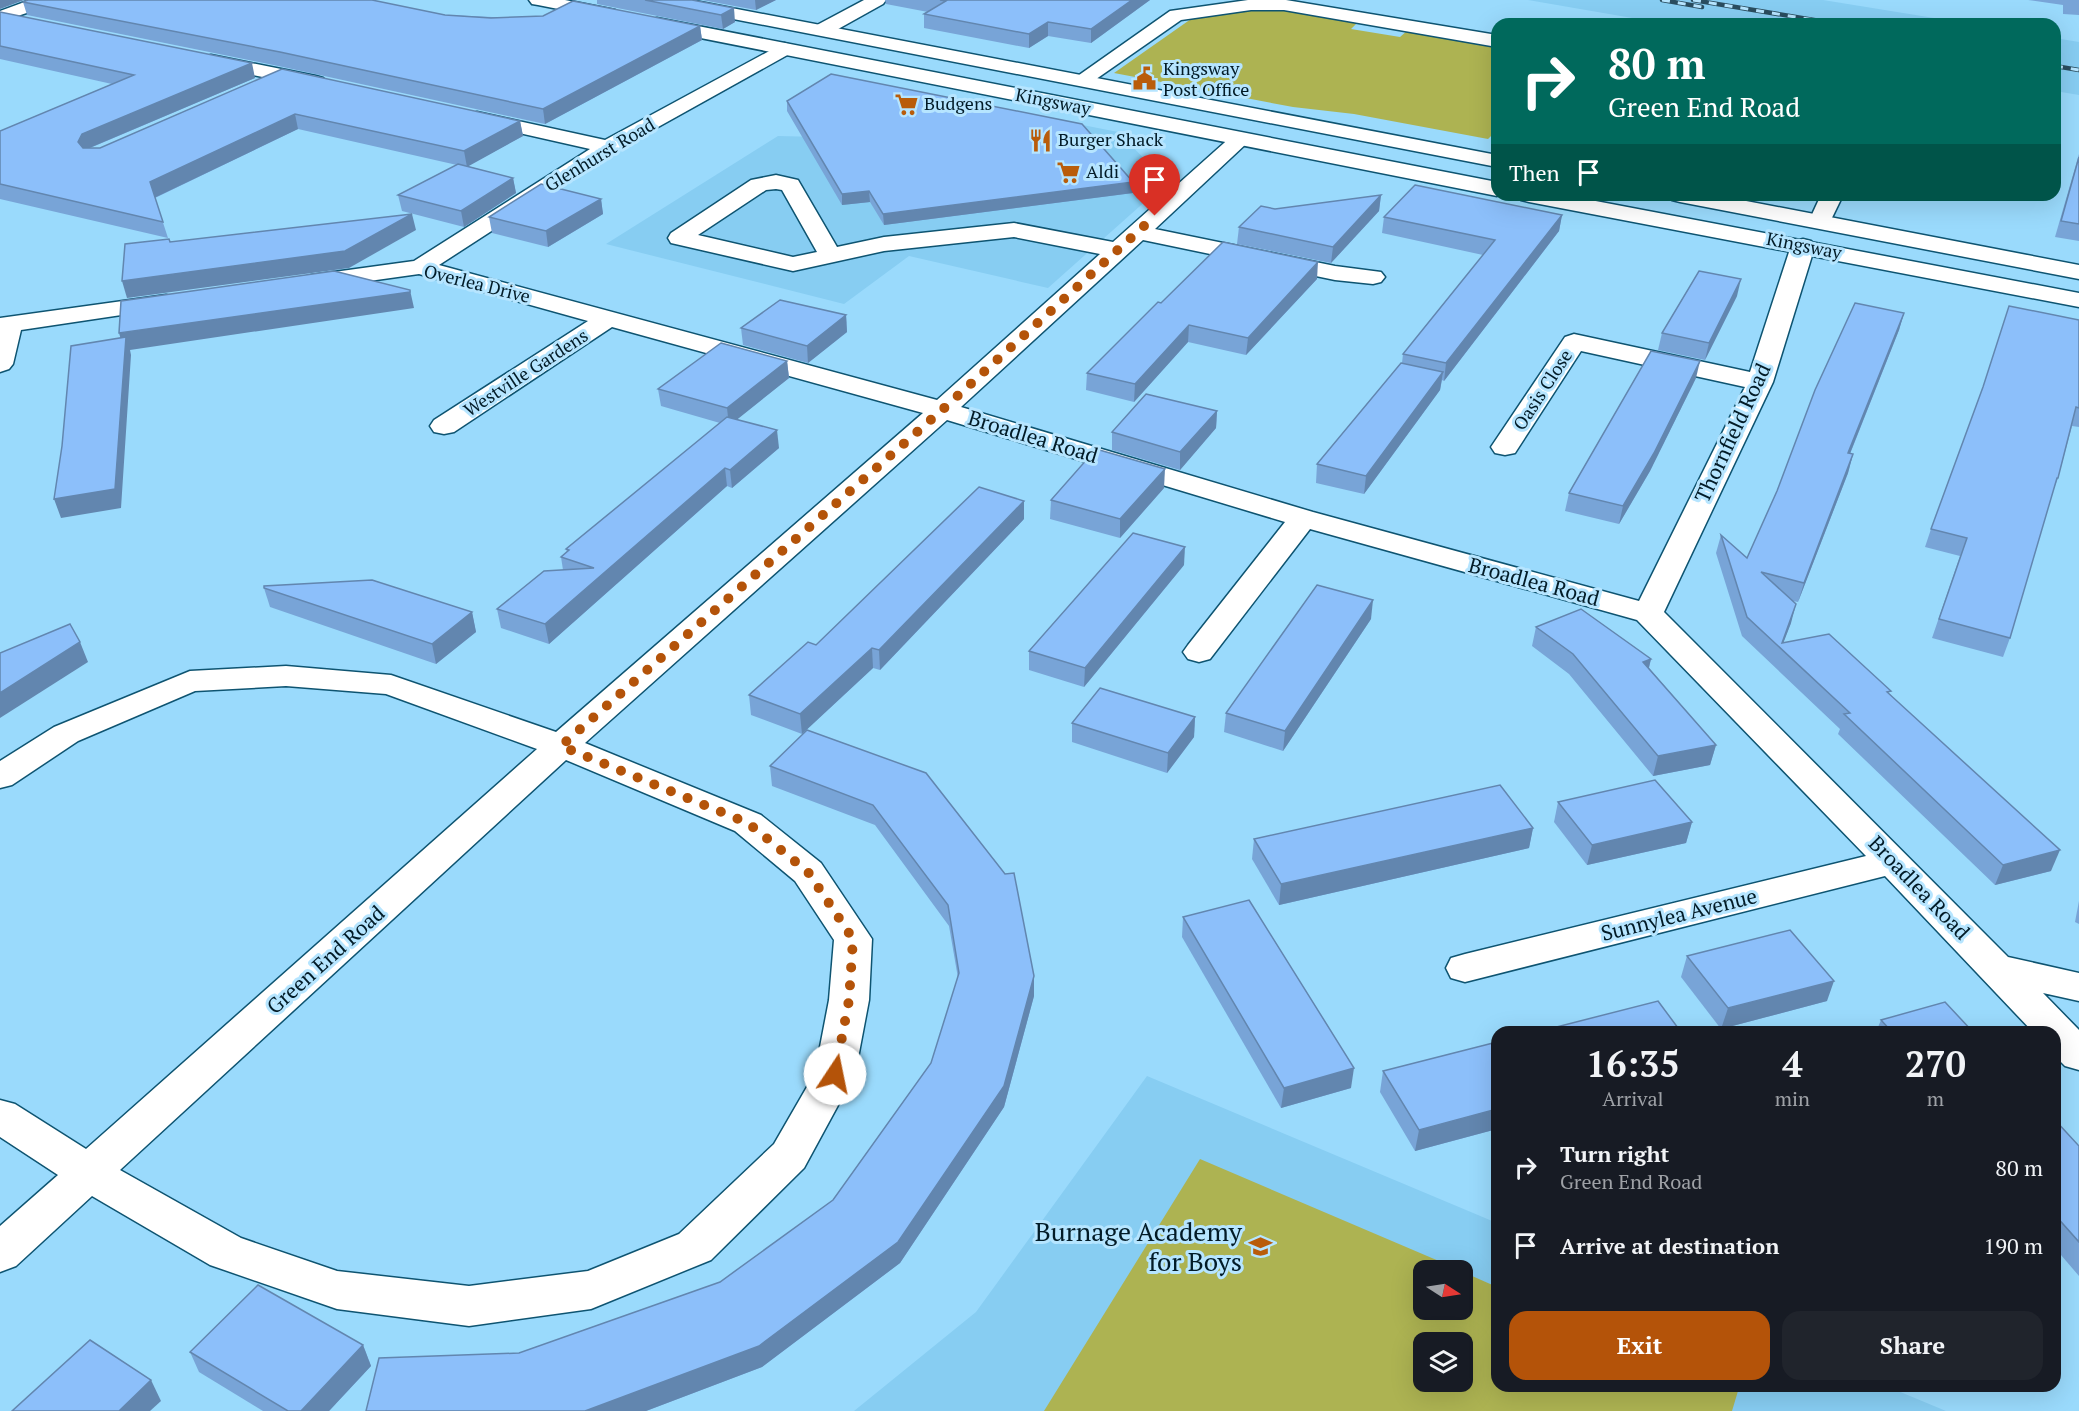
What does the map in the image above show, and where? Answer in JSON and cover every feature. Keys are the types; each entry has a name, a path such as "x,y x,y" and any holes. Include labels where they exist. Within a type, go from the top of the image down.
{"main road":[{"path":"0,18 47,0"},
{"name":"Kingsway","path":"538,0 1491,188"},
{"name":"Kingsway","path":"661,0 824,29 1265,118 1491,157"},
{"path":"824,29 877,0"},
{"path":"1082,80 1176,15 1251,5 1284,5 1491,40"},
{"path":"0,18 34,25"},
{"name":"Glenhurst Road","path":"420,267 608,147 784,50"},
{"path":"193,57 330,86"},
{"path":"250,89 283,75"},
{"path":"458,114 608,147"},
{"name":"Green End Road","path":"0,1253 91,1174 561,746 942,410 1265,118"},
{"path":"830,255 790,185 776,182 759,185 679,238 793,264 884,244 1014,230 1128,241 1373,277"},
{"name":"Kingsway","path":"1561,201 2079,300"},
{"name":"Kingsway","path":"1712,201 2079,272"},
{"path":"1820,221 1829,201"},
{"name":"Thornfield Road","path":"1648,613 1761,382 1803,246"},
{"name":"Overlea Drive","path":"291,285 420,267 942,410"},
{"path":"0,363 5,324 186,300"},
{"name":"Westville Gardens","path":"444,426 608,319"},
{"name":"Oasis Close","path":"1505,447 1574,342 1761,382"},
{"name":"Broadlea Road","path":"942,410 1303,518 1648,613 1893,861 2052,1026"},
{"path":"1199,652 1303,518"},
{"path":"0,777 66,734 190,681 286,676 391,685 561,746 748,823 808,872 853,939 849,1000 835,1074 789,1156 695,1247 591,1290 469,1306 337,1290 225,1252 91,1174 0,1116"},
{"name":"Sunnylea Avenue","path":"1465,968 1893,861"},
{"path":"1998,969 2079,987"},
{"name":"Broadlea Road","path":"2061,1036 2079,1055"}],"shaded area":[{"path":"1528,0 1823,0 1934,18 1632,18"},
{"path":"2061,39 2079,42 2079,95 2061,92"},
{"path":"897,88 1118,132 1167,182 1048,288 909,256 844,304 606,244 778,136 820,137"},
{"name":"Burnage Academy for Boys","path":"1147,1076 1491,1220 1491,1392 1900,1392 1946,1411 854,1411 976,1312"}],"green space":[{"path":"1285,10 1358,22 1351,29 1400,37 1408,30 1491,46 1491,136 1488,139 1354,114 1293,107 1114,73 1191,19 1247,11"},
{"path":"1200,1159 1437,1260 1413,1260 1413,1320 1473,1320 1473,1276 1491,1284 1491,1392 1738,1392 1732,1411 1044,1411"}],"building":[{"path":"28,0 372,0 445,15 491,18 543,16 573,1 700,26 543,109 280,52 23,2"},
{"path":"645,0 692,0 734,8 721,15"},
{"path":"940,0 1132,0 1091,29 1048,22 1029,34 924,14 946,1"},
{"path":"0,12 252,63 82,134 78,142 83,148 100,148 282,69 520,121 464,151 295,114 150,182 163,222 0,184 0,131 134,75 0,46"},
{"path":"831,74 1082,124 1133,182 883,214 869,191 842,194 787,101"},
{"path":"2079,157 2079,224 2061,221"},
{"path":"458,164 513,178 461,211 398,195"},
{"path":"541,184 601,199 546,231 489,217"},
{"path":"1415,185 1562,215 1446,363 1403,354 1495,240 1384,217"},
{"path":"1381,195 1333,247 1239,227 1261,206 1275,209"},
{"path":"412,214 345,251 122,281 125,244 169,239 170,242"},
{"path":"1223,242 1318,262 1248,338 1189,325 1135,384 1087,373 1158,302 1161,303"},
{"path":"334,271 410,290 410,292 119,333 121,301"},
{"path":"1699,271 1741,279 1709,343 1662,333"},
{"path":"780,300 846,315 807,346 741,328"},
{"path":"1855,303 1904,313 1848,453 1853,454 1804,583 1761,572 1796,604 1782,643 1829,634 1891,691 1887,692 2060,850 2003,865 1844,714 1850,713 1747,617 1721,535 1747,558 1777,491 1815,390"},
{"path":"2009,306 2079,320 2079,408 2076,407 2058,478 2010,638 1939,619 1967,538 1931,529 1983,387"},
{"path":"126,337 115,489 54,499 62,446 71,346"},
{"path":"721,343 787,361 727,408 658,389"},
{"path":"1651,351 1700,361 1654,453 1623,506 1569,493"},
{"path":"1401,363 1443,372 1366,476 1317,464"},
{"path":"1146,394 1217,411 1180,452 1112,432"},
{"path":"727,417 777,430 730,470 725,468 545,624 497,609 544,571 594,568 561,557 569,550 566,549"},
{"path":"1096,449 1165,469 1120,519 1051,500"},
{"path":"979,487 1024,501 879,650 872,648 800,714 749,695 808,642 816,645"},
{"path":"1133,533 1185,547 1085,668 1029,651"},
{"path":"372,580 472,612 432,644 264,588 264,586"},
{"path":"1317,585 1373,600 1285,731 1226,713"},
{"path":"1581,609 1651,659 1643,662 1716,745 1658,756 1573,654 1536,627"},
{"path":"70,624 80,642 0,693 0,653"},
{"path":"1100,688 1195,717 1168,753 1072,723"},
{"path":"807,730 926,773 1005,874 1014,873 1034,976 1004,1086 898,1242 759,1346 585,1411 366,1411 379,1358 519,1353 720,1282 833,1200 931,1063 959,973 948,905 873,805 770,766"},
{"path":"1655,780 1692,822 1592,845 1558,802"},
{"path":"1500,785 1533,828 1281,884 1254,839"},
{"path":"1249,900 1354,1068 1284,1088 1183,917"},
{"path":"1790,930 1834,981 1728,1008 1687,956"},
{"path":"1658,1001 1677,1026 1560,1026"},
{"path":"1945,1002 1967,1026 1886,1026 1881,1020"},
{"path":"1491,1044 1491,1111 1419,1130 1383,1071"},
{"path":"2061,1126 2079,1146 2079,1242 2061,1222"},
{"path":"258,1285 363,1345 301,1411 288,1411 190,1352"},
{"path":"90,1340 151,1380 119,1411 12,1411"}],"railway":[{"path":"1662,0 1702,7"},
{"path":"1693,0 1802,18"},
{"path":"2061,67 2079,70"}],"place":[{"name":"Kingsway Post Office","path":"1145,79"},
{"name":"Budgens","path":"906,104"},
{"name":"Burger Shack","path":"1040,140"},
{"name":"Aldi","path":"1068,172"},
{"name":"Burnage Academy for Boys","path":"1260,1247"}],"route":[{"path":"835,1074 849,1000 853,939 808,872 748,823 561,746 942,410 1155,216"}]}
